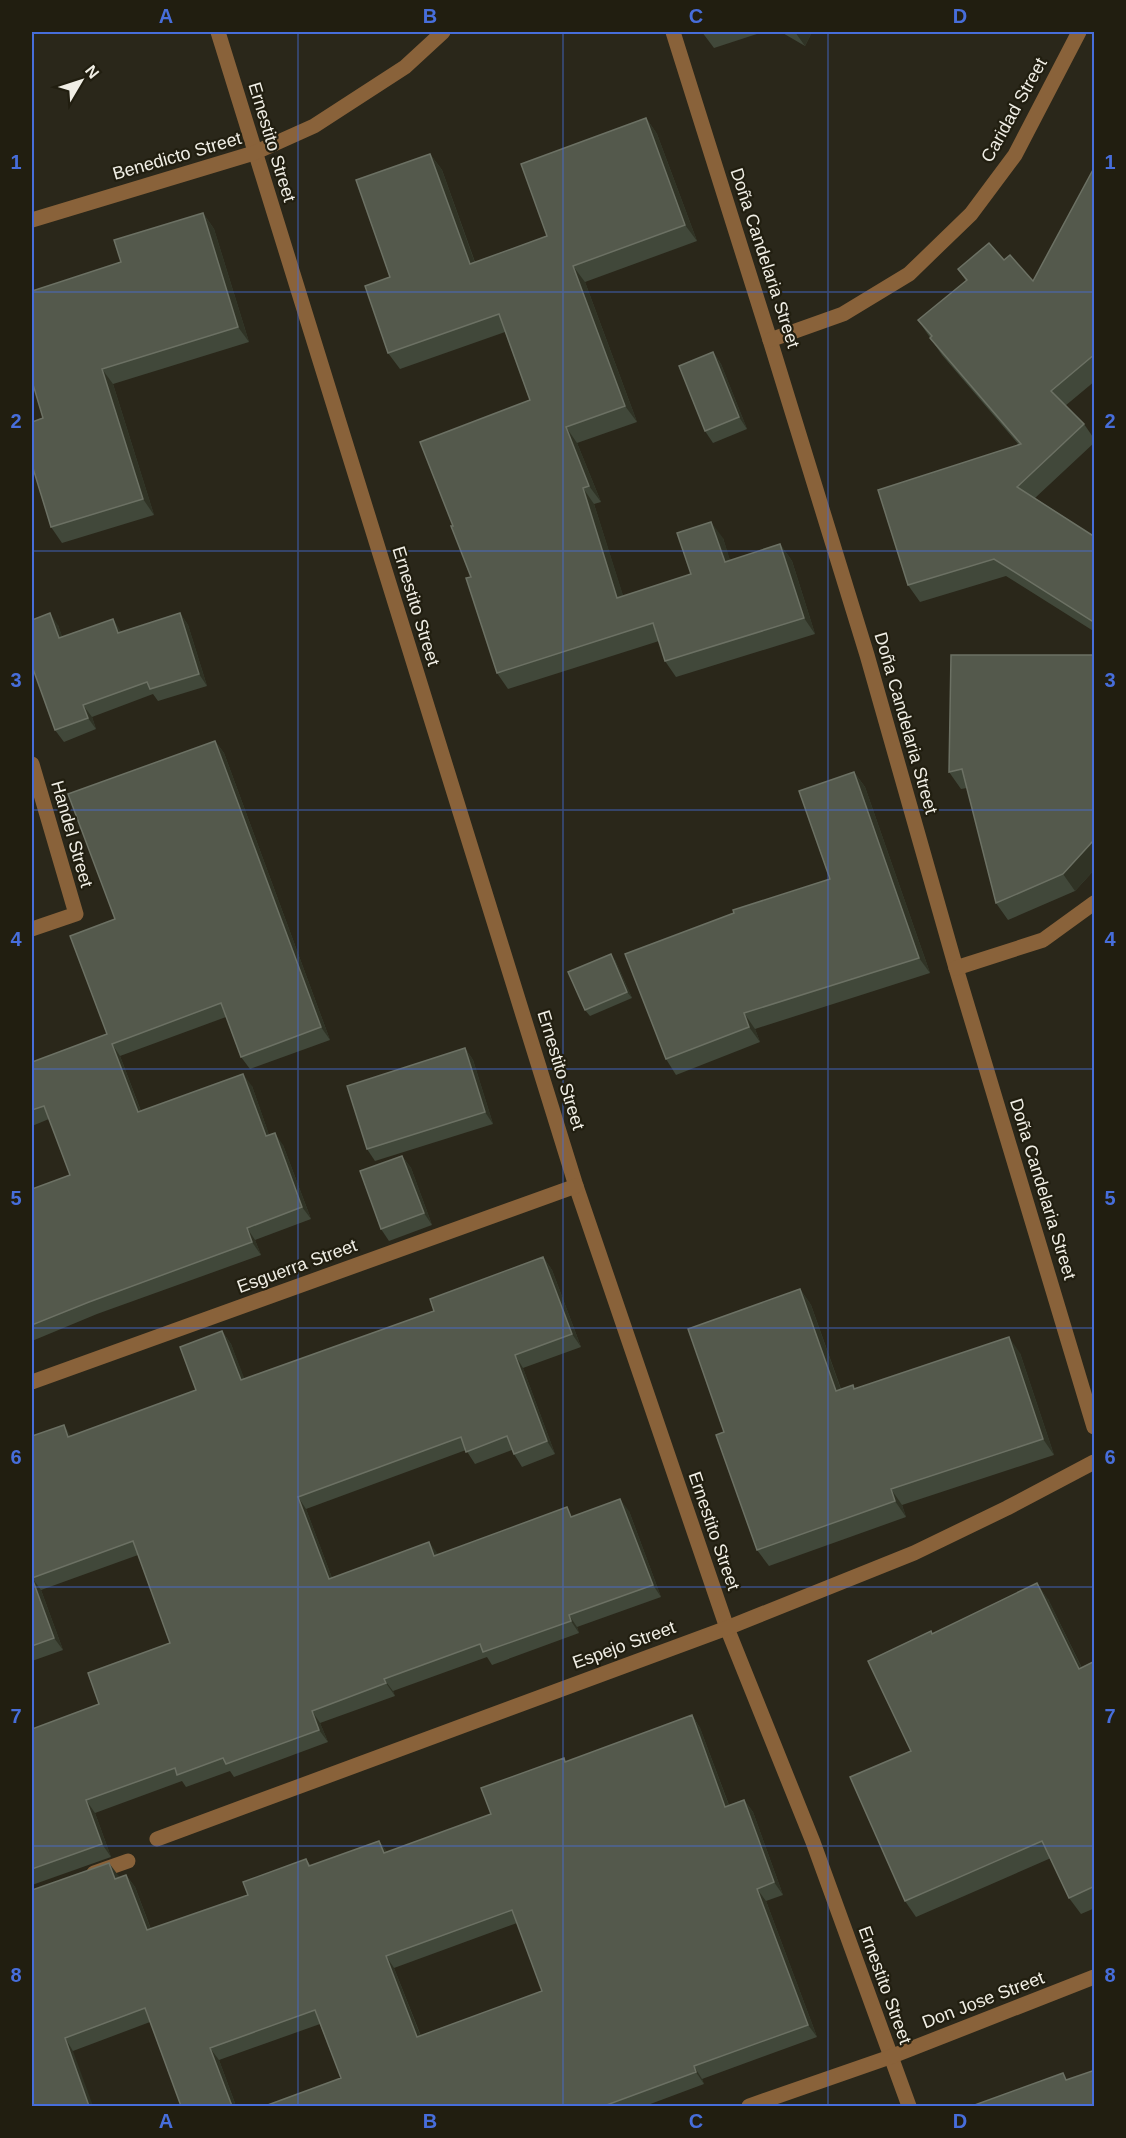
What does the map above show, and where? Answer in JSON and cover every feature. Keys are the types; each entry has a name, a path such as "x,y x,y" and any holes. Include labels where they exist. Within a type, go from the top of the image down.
{"street":[{"name":"Ernestito Street","path":"218,32 576,1186 726,1628 813,1842 909,2106"},
{"name":"Benedicto Street","path":"32,220 255,153 315,126 405,67 443,32"},
{"name":"Doña Candelaria Street","path":"673,32 867,655 957,968 1095,1428"},
{"name":"Caridad Street","path":"770,340 843,314 909,274 971,214 1015,155 1079,32"},
{"name":"Handel Street","path":"32,764 76,914 32,929"},
{"path":"957,968 1043,940 1095,903"},
{"name":"Esguerra Street","path":"32,1382 576,1186"},
{"name":"Espejo Street","path":"157,1839 726,1628 914,1552 1008,1508 1095,1462"},
{"path":"85,1876 128,1861"},
{"name":"Don Jose Street","path":"749,2106 890,2057 1095,1977"}],"building":[{"path":"646,118 685,225 573,266 625,406 566,427 589,486 583,488 617,598 691,574 677,533 711,522 725,562 780,544 804,618 665,661 653,623 497,673 466,578 471,577 420,442 530,400 499,314 388,353 365,286 390,277 356,180 430,154 470,264 547,236 521,164"},
{"path":"1095,166 1095,354 1051,391 1084,424 1017,487 1095,537 1095,623 994,559 908,585 878,490 1021,444 930,338 932,336 918,320 967,280 958,269 989,243 1004,260 1010,255 1033,281"},
{"path":"203,213 238,327 102,369 143,499 51,527 32,465 32,422 43,418 32,381 32,291 121,262 114,240"},
{"path":"713,352 739,417 705,431 679,366"},
{"path":"50,613 59,638 113,619 118,633 180,613 199,674 150,689 147,682 83,705 88,718 55,730 32,666 32,620"},
{"path":"951,655 1095,655 1095,838 1063,874 996,903 962,769 949,772"},
{"path":"215,741 321,1027 241,1057 221,1003 112,1044 138,1112 243,1074 266,1136 275,1133 302,1207 247,1228 252,1242 32,1325 32,1189 70,1175 44,1106 32,1110 32,1062 107,1034 70,936 115,919 68,794"},
{"path":"854,772 919,958 744,1013 749,1027 666,1059 625,954 734,913 733,910 830,879 799,791"},
{"path":"611,954 627,992 585,1010 568,972"},
{"path":"465,1048 485,1112 367,1149 347,1086"},
{"path":"402,1156 424,1213 381,1229 360,1171"},
{"path":"543,1257 572,1334 515,1355 547,1441 514,1454 507,1436 466,1452 461,1437 298,1497 329,1579 429,1542 434,1556 567,1507 571,1517 620,1499 653,1585 569,1615 571,1621 483,1652 480,1644 384,1679 386,1683 312,1711 319,1730 226,1764 223,1758 177,1775 175,1768 86,1800 102,1844 32,1869 32,1729 99,1704 88,1673 170,1643 133,1541 32,1578 32,1436 64,1425 68,1437 196,1390 180,1347 222,1331 241,1380 434,1311 430,1299"},
{"path":"800,1289 836,1391 853,1385 854,1389 1009,1337 1043,1439 891,1489 895,1501 757,1550 716,1435 724,1432 688,1329"},
{"path":"32,1578 54,1638 32,1646"},
{"path":"1037,1583 1079,1669 1095,1661 1095,1886 1069,1898 1042,1841 905,1901 850,1777 911,1751 868,1661 931,1631 932,1634"},
{"path":"692,1715 725,1807 744,1800 774,1882 757,1889 808,2025 694,2066 696,2072 604,2106 265,2106 341,2078 315,2010 210,2048 232,2106 181,2106 145,2008 65,2038 89,2106 32,2106 32,1890 109,1863 115,1879 126,1875 147,1930 248,1895 243,1882 306,1859 309,1866 379,1841 384,1853 491,1814 481,1788 564,1758 565,1762","holes":["512,1910 542,1991 417,2037 386,1956"]},
{"path":"1095,2070 1095,2106 972,2106 1063,2073 1066,2080"}]}
